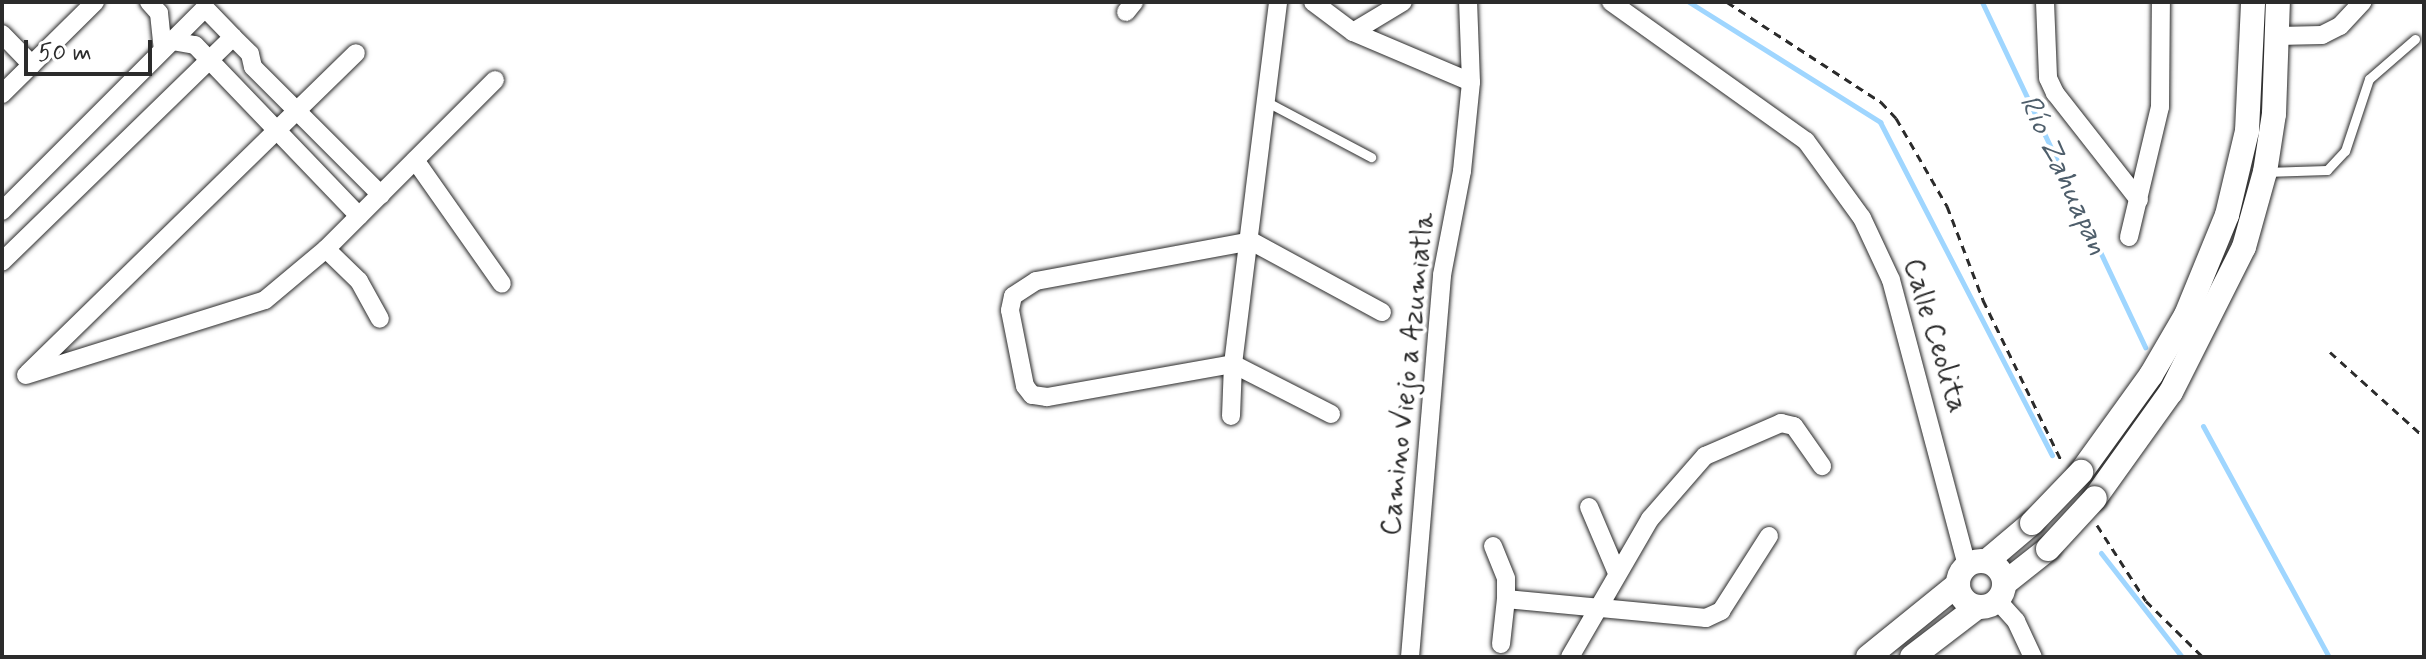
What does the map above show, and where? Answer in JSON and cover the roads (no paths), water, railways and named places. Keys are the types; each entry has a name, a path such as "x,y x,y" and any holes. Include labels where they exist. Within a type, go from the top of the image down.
{"street":[{"path":"2,94 95,2"},
{"path":"1231,416 1233,364 1251,241 1278,2"},
{"path":"1313,2 1353,32 1471,82"},
{"path":"1353,32 1403,2"},
{"name":"Camino Viejo a Azumiatla","path":"1410,657 1442,275 1462,171 1471,82 1468,2"},
{"name":"Calle Ceolita","path":"1611,2 1806,141 1862,218 1891,280 1971,570"},
{"path":"2045,2 2052,86 2139,200"},
{"path":"2129,237 2160,107 2161,2"},
{"path":"1868,657 2032,523 2151,375 2186,315 2227,215 2247,131 2253,2"},
{"path":"1912,657 1993,597 2095,510 2171,392 2220,303 2244,247 2265,172 2278,36 2278,2"},
{"path":"2278,36 2322,35 2340,26 2362,2"},
{"path":"2,211 168,46 202,5 250,54 253,67 381,195"},
{"path":"159,6 168,46"},
{"path":"2,34 32,65"},
{"path":"2,262 233,37"},
{"path":"168,46 195,45 206,63 359,216"},
{"path":"356,53 26,375 265,300 326,249 495,80"},
{"path":"232,88 253,67"},
{"path":"415,160 502,284"},
{"path":"1331,414 1233,364 1047,397 1032,395 1025,386 1010,310 1013,296 1036,281 1251,241 1382,312"},
{"path":"326,249 359,281 380,319"},
{"path":"1570,657 1595,609 1650,519 1705,456 1781,423 1794,426 1822,466"},
{"path":"1589,507 1617,573"},
{"path":"1506,599 1713,618 1769,536"},
{"path":"1493,546 1506,579 1501,644"},
{"path":"1971,570 1960,594 1993,597"},
{"path":"1971,570 2002,574 1993,597"},
{"path":"1993,597 2033,657"}],"lane":[{"path":"2265,172 2327,170 2345,151 2369,79 2415,39"},
{"path":"1267,102 1371,157"}],"waterway":[{"path":"1689,2 1880,122 2052,455"},
{"name":"Río Zahuapan","path":"1982,2 2145,347"},
{"name":"Río Zahuapan","path":"2203,426 2329,657"},
{"path":"2101,553 2182,657"}]}
